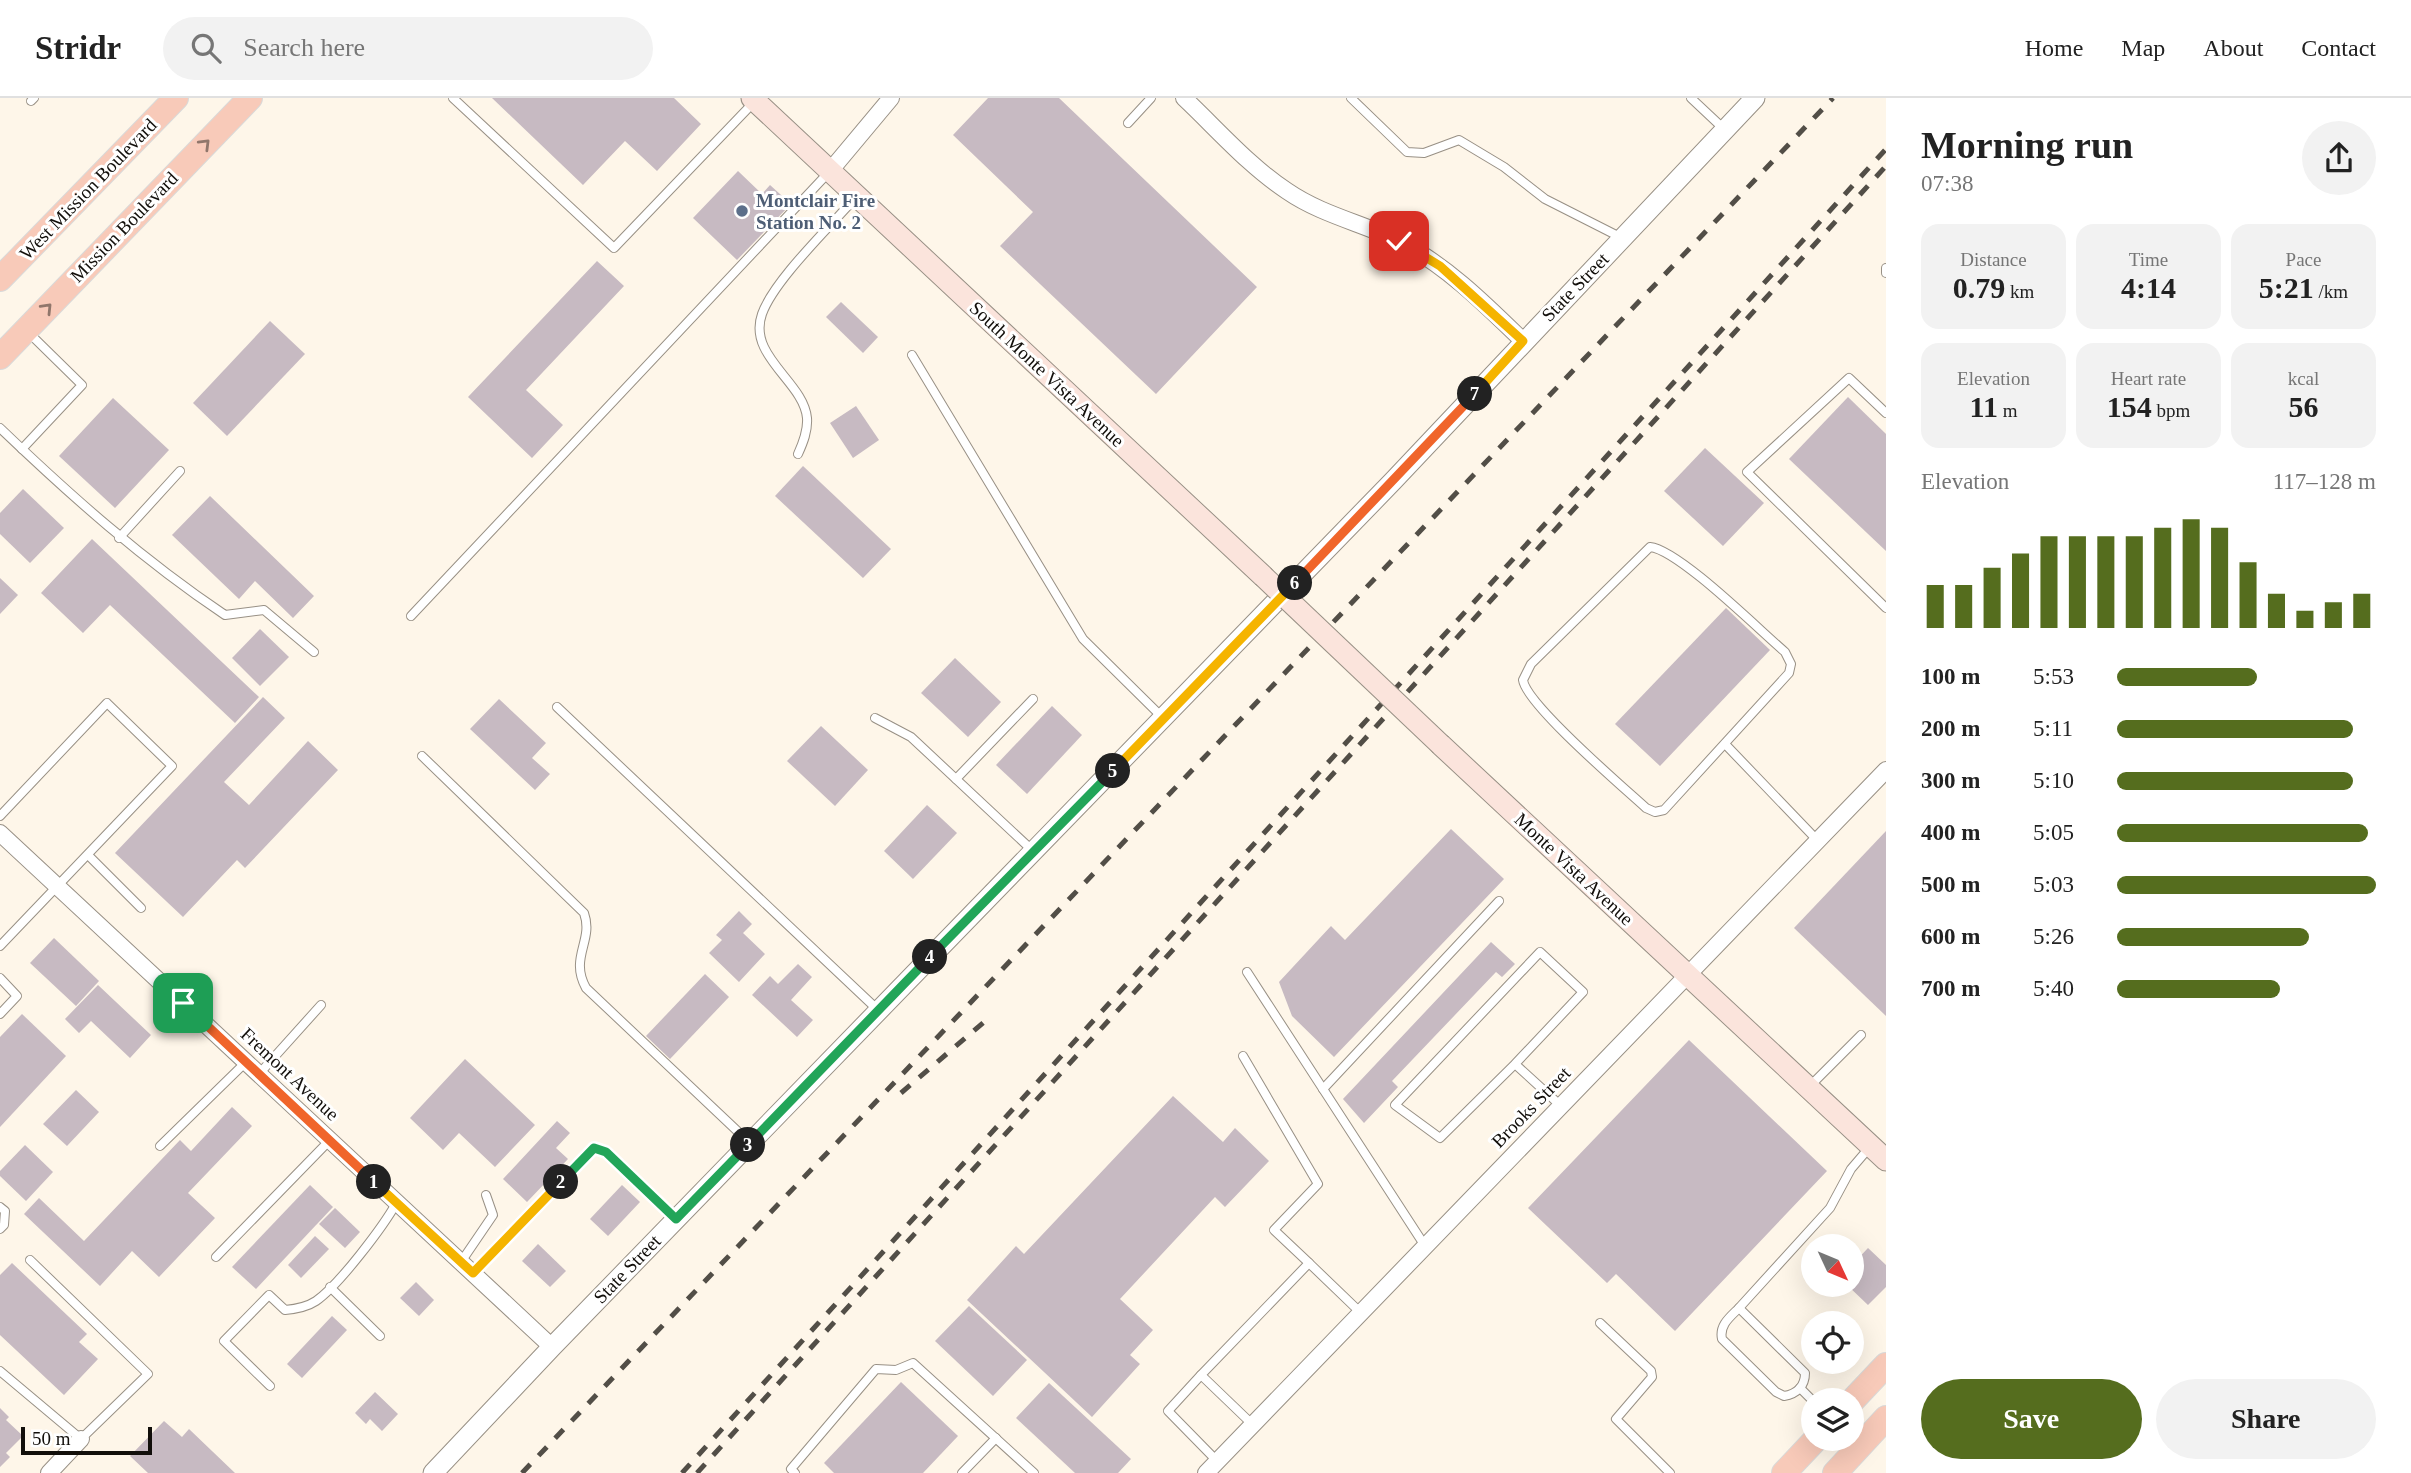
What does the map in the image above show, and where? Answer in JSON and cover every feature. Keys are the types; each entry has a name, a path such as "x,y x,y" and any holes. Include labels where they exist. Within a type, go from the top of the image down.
{"main road":[{"name":"West Mission Boulevard","path":"0,279 176,98"},
{"name":"Mission Boulevard","path":"0,357 250,98"},
{"path":"753,99 830,172"},
{"name":"South Monte Vista Avenue","path":"830,172 1263,576"},
{"name":"Monte Vista Avenue","path":"1263,576 1441,746 1879,1153"},
{"path":"1864,1388 1886,1365"},
{"path":"1835,1473 1883,1427"},
{"path":"1784,1473 1805,1451"}],"street":[{"path":"830,172 859,132 891,98"},
{"path":"1184,98 1286,191 1318,210 1399,241 1440,266 1523,341"},
{"name":"State Street","path":"433,1473 676,1219 1164,719 1755,98"},
{"name":"Brooks Street","path":"1206,1473 1886,770"},
{"name":"Fremont Avenue","path":"0,833 552,1347"},
{"path":"49,1473 81,1439"}],"lane":[{"path":"453,98 614,248 753,99"},
{"path":"1128,123 1151,98"},
{"path":"1351,98 1408,152 1424,153 1459,141 1504,167 1545,199 1622,238"},
{"path":"1691,98 1725,130"},
{"path":"411,616 830,172"},
{"path":"798,454 805,437 804,407 767,353 758,334 761,315 772,295 857,196"},
{"path":"22,449 82,385 26,330"},
{"path":"912,355 1083,639 1164,719"},
{"path":"1886,413 1849,378 1747,472 1886,608"},
{"path":"0,428 119,538 225,615 264,610 314,652"},
{"path":"119,538 180,471"},
{"path":"1650,547 1655,547 1691,570 1789,658 1789,673 1726,744 1664,810 1655,812 1646,808 1547,714 1527,693 1523,680 1531,664 1632,562 1650,547"},
{"path":"956,779 1033,699"},
{"path":"0,816 107,703 172,766 0,946"},
{"path":"557,707 879,1011"},
{"path":"876,718 911,737 1034,852"},
{"path":"1726,744 1818,841"},
{"path":"422,757 584,913 588,925 578,962 578,975 586,988 750,1143"},
{"path":"88,855 141,908"},
{"path":"1323,1089 1499,901"},
{"path":"1540,953 1583,992 1515,1064 1440,1138 1395,1105 1540,953"},
{"path":"1247,972 1425,1246"},
{"path":"0,978 17,996 0,1014"},
{"path":"259,1074 321,1005"},
{"path":"1809,1087 1861,1035"},
{"path":"1243,1056 1318,1184 1274,1230 1361,1313"},
{"path":"160,1146 246,1062"},
{"path":"1515,1064 1561,1106"},
{"path":"216,1257 330,1140"},
{"path":"467,1268 594,1148 606,1152 676,1219"},
{"path":"1739,1308 1801,1366 1805,1373 1800,1388 1784,1396 1776,1392 1722,1339 1720,1331 1723,1325 1825,1213 1851,1169 1879,1153"},
{"path":"467,1268 494,1215 486,1195"},
{"path":"270,1386 224,1341 269,1295 285,1310 300,1308 318,1300 382,1229 397,1202"},
{"path":"0,1207 5,1212 4,1225 0,1229"},
{"path":"0,1371 81,1439 148,1374 30,1260"},
{"path":"1217,1461 1168,1411 1309,1263"},
{"path":"330,1287 380,1336"},
{"path":"1600,1323 1651,1371 1652,1377 1616,1419 1670,1473"},
{"path":"795,1473 791,1469 876,1369 897,1370 913,1363 1034,1473"},
{"path":"1201,1376 1252,1424"},
{"path":"962,1473 996,1438"}],"building":[{"path":"492,98 674,98 701,124 657,171 625,141 583,185"},
{"path":"988,98 1059,98 1257,287 1156,394 1000,246 1033,212 953,135"},
{"name":"Montclair Fire Station No. 2","path":"738,171 762,194 770,185 791,204 737,260 693,218"},
{"path":"597,261 624,286 526,390 563,425 532,458 468,397"},
{"path":"841,302 878,337 863,353 826,317"},
{"path":"270,321 305,354 227,436 193,403"},
{"path":"1848,397 1886,434 1886,551 1789,459"},
{"path":"113,398 169,450 115,508 59,456"},
{"path":"856,406 879,440 853,458 830,423"},
{"path":"1705,448 1764,503 1723,546 1664,491"},
{"path":"803,466 891,549 863,578 775,496"},
{"path":"23,489 64,528 30,563 0,534 0,513"},
{"path":"210,496 314,596 293,618 255,581 239,599 172,535"},
{"path":"92,539 259,697 235,723 110,605 83,633 41,593"},
{"path":"0,578 18,595 0,614"},
{"path":"1726,608 1770,650 1660,766 1615,724"},
{"path":"260,629 289,657 260,686 232,658"},
{"path":"955,658 1001,702 968,737 921,693"},
{"path":"263,697 285,718 224,782 249,805 308,741 338,770 245,868 237,860 183,917 115,853"},
{"path":"499,699 546,743 532,758 550,774 535,790 470,729"},
{"path":"1052,706 1082,735 1027,794 996,765"},
{"path":"821,726 868,770 835,806 787,761"},
{"path":"927,805 957,833 913,879 884,851"},
{"path":"1451,829 1504,879 1334,1057 1292,1016 1279,982 1331,926 1345,940"},
{"path":"1886,831 1886,1016 1794,928"},
{"path":"739,911 752,924 743,933 765,954 739,982 709,953 722,940 716,935"},
{"path":"54,938 99,981 76,1006 30,963"},
{"path":"1491,942 1515,964 1502,977 1496,972 1392,1081 1398,1087 1364,1123 1343,1099"},
{"path":"798,964 812,977 791,1000 813,1020 797,1037 752,995 770,976 778,984"},
{"path":"705,974 729,997 670,1059 646,1036"},
{"path":"98,985 151,1035 130,1058 91,1021 79,1033 65,1019"},
{"path":"22,1014 66,1056 0,1127 0,1037"},
{"path":"1689,1040 1827,1171 1675,1331 1616,1274 1607,1283 1528,1208"},
{"path":"465,1059 535,1125 495,1167 459,1133 443,1150 410,1118"},
{"path":"76,1090 99,1112 67,1146 43,1124"},
{"path":"1173,1096 1223,1142 1235,1128 1269,1161 1225,1207 1215,1197 1120,1299 1153,1330 1130,1355 1140,1364 1092,1417 967,1300 1016,1246 1024,1254"},
{"path":"232,1107 252,1126 188,1193 215,1218 159,1277 132,1251 100,1286 24,1214 39,1198 84,1241 180,1140 191,1151"},
{"path":"557,1121 570,1133 556,1148 568,1159 527,1202 503,1179"},
{"path":"25,1145 53,1172 26,1201 0,1176 0,1171"},
{"path":"310,1185 333,1207 256,1289 232,1267"},
{"path":"622,1185 640,1202 608,1236 590,1219"},
{"path":"335,1208 360,1232 345,1248 319,1224"},
{"path":"315,1236 329,1249 301,1278 288,1265"},
{"path":"538,1244 566,1271 550,1287 522,1261"},
{"path":"1868,1248 1886,1265 1886,1287 1868,1305 1860,1297 1864,1297 1864,1252"},
{"path":"12,1263 87,1334 79,1342 98,1359 64,1395 0,1335 0,1275"},
{"path":"416,1282 434,1300 419,1316 400,1298"},
{"path":"969,1306 1027,1360 993,1396 935,1341"},
{"path":"332,1316 347,1330 302,1378 287,1364"},
{"path":"901,1382 958,1436 923,1473 834,1473 824,1463"},
{"path":"1049,1383 1131,1459 1118,1473 1075,1473 1016,1418"},
{"path":"375,1392 398,1414 382,1431 370,1419 366,1424 355,1413"},
{"path":"0,1408 9,1417 6,1420 23,1436 6,1453 10,1457 0,1467"},
{"path":"164,1421 182,1437 189,1429 235,1473 148,1473 130,1456"}],"railway":[{"path":"522,1473 1833,98"},
{"path":"682,1473 1886,149"},
{"path":"697,1473 1886,166"},
{"path":"901,1093 991,1016"}],"place":[{"name":"Montclair Fire Station No. 2","path":"742,211"}],"route":[{"path":"183,1003 473,1273 594,1148 606,1152 676,1219 1164,719 1393,481 1523,341 1440,266 1399,241"}]}
